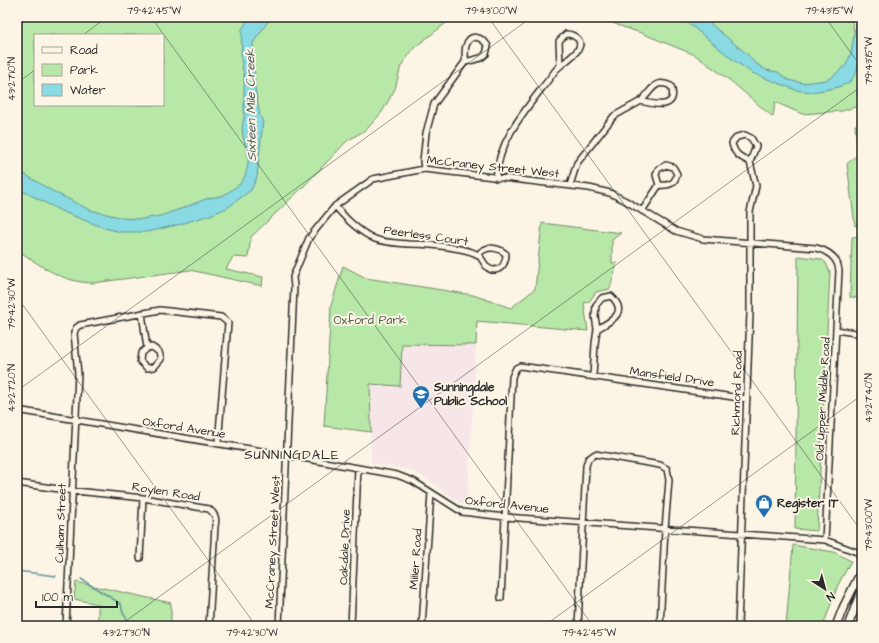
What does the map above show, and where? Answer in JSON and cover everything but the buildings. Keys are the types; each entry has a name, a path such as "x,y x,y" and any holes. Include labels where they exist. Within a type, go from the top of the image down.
{"main road":[{"path":"836,626 843,608 862,570"},
{"path":"848,626 862,592"}],"street":[{"path":"496,178 500,154 510,132 560,65 578,52 580,42 572,34 566,34 559,41 560,65"},
{"path":"424,169 423,161 426,133 434,104 465,62 465,48 468,41 479,37 484,40 488,46 486,54 481,58 465,62"},
{"path":"570,185 577,163 614,116 641,101 656,84 663,82 671,86 673,92 672,98 670,102 664,105 641,101"},
{"name":"Richmond Road","path":"738,626 750,312 750,212 756,186 750,162 756,146 751,138 745,134 737,137 732,143 734,151 741,158 750,162"},
{"path":"642,211 659,186 656,175 658,169 666,165 673,167 678,174 676,180 671,185 659,186"},
{"name":"McCraney Street West","path":"279,626 294,287 293,277 309,238 335,206 374,179 424,169 570,185 610,193 676,231 703,239 816,248 827,251 835,259"},
{"name":"Peerless Court","path":"335,206 346,219 359,229 374,238 390,243 460,250 478,255 486,267 492,270 497,270 503,265 506,259 506,254 500,248 490,248 480,252 478,255"},
{"name":"Old Upper Middle Road","path":"825,540 839,271 838,264 835,259"},
{"path":"593,376 597,329 595,316 596,305 602,298 611,296 617,302 619,311 615,318 597,329"},
{"path":"147,348 142,313 160,310 221,317 228,323 218,444"},
{"name":"Culham Street","path":"66,626 78,374 74,333 76,328 80,325 142,313"},
{"path":"836,330 862,334"},
{"path":"152,347 159,352 161,359 154,367 147,368 140,361 141,353 147,348 152,347"},
{"name":"Mansfield Drive","path":"501,598 512,376 516,368 520,366 747,399"},
{"name":"Oxford Avenue","path":"17,410 397,475 413,481 462,512 505,517 825,540 862,554"},
{"path":"578,626 586,466 588,459 595,454 660,465 667,469 669,480 660,626"},
{"name":"Oakdale Drive","path":"351,626 358,468"},
{"name":"Roylen Road","path":"17,483 73,491 143,498 209,509 214,514 216,519 209,626"},
{"name":"Miller Road","path":"422,626 431,493"},
{"path":"140,558 143,498"}],"shaded area":[{"name":"Sunningdale Public School","path":"402,344 476,345 467,507 411,470 371,463 370,384 400,385"}],"green space":[{"path":"17,17 454,17 414,48 401,66 395,89 382,112 367,129 347,141 304,186 251,237 248,258 233,257 226,269 263,277 262,286 190,270 93,283 82,282 62,277 17,250"},
{"path":"598,17 851,17 862,68 862,105 842,111 802,114 775,102 773,117 732,82 695,55"},
{"path":"862,124 862,224 855,226 847,164 858,154 855,125"},
{"name":"Oxford Park","path":"542,223 621,233 612,240 612,263 617,263 610,289 596,292 589,302 584,303 588,331 477,321 476,345 402,344 400,386 370,384 371,432 324,426 331,306 343,266 366,278 473,295 511,308 535,289"},
{"path":"862,236 862,298 850,297 852,237"},
{"path":"798,256 821,259 826,263 830,272 817,531 795,529"},
{"path":"793,545 834,552 851,561 838,585 823,626 786,626"},
{"path":"76,582 171,603 171,626 98,626 98,604 74,599"}],"water":[{"name":"Sixteen Mile Creek","path":"250,17 271,17 253,43 255,88 260,116 263,120 257,177 251,190 227,208 181,224 147,232 121,232 104,228 61,211 17,188 17,167 24,174 54,192 90,210 123,218 142,219 160,216 206,199 224,195 240,184 245,176 248,165 248,152 243,137 242,127 244,117 244,76 241,59 242,29"},
{"path":"681,17 705,17 754,62 766,70 778,72 788,80 803,83 826,80 846,65 851,53 858,17 862,17 862,49 856,73 849,83 835,88 812,92 796,90 752,73 732,59"}],"waterway":[{"path":"17,571 56,576"},
{"path":"81,579 121,604 123,613 128,621 143,623 146,626"}],"place":[{"name":"Sunningdale Public School","path":"421,409"},
{"name":"Register IT","path":"764,518"}],"district":[{"name":"SUNNINGDALE","path":"292,455"}]}
